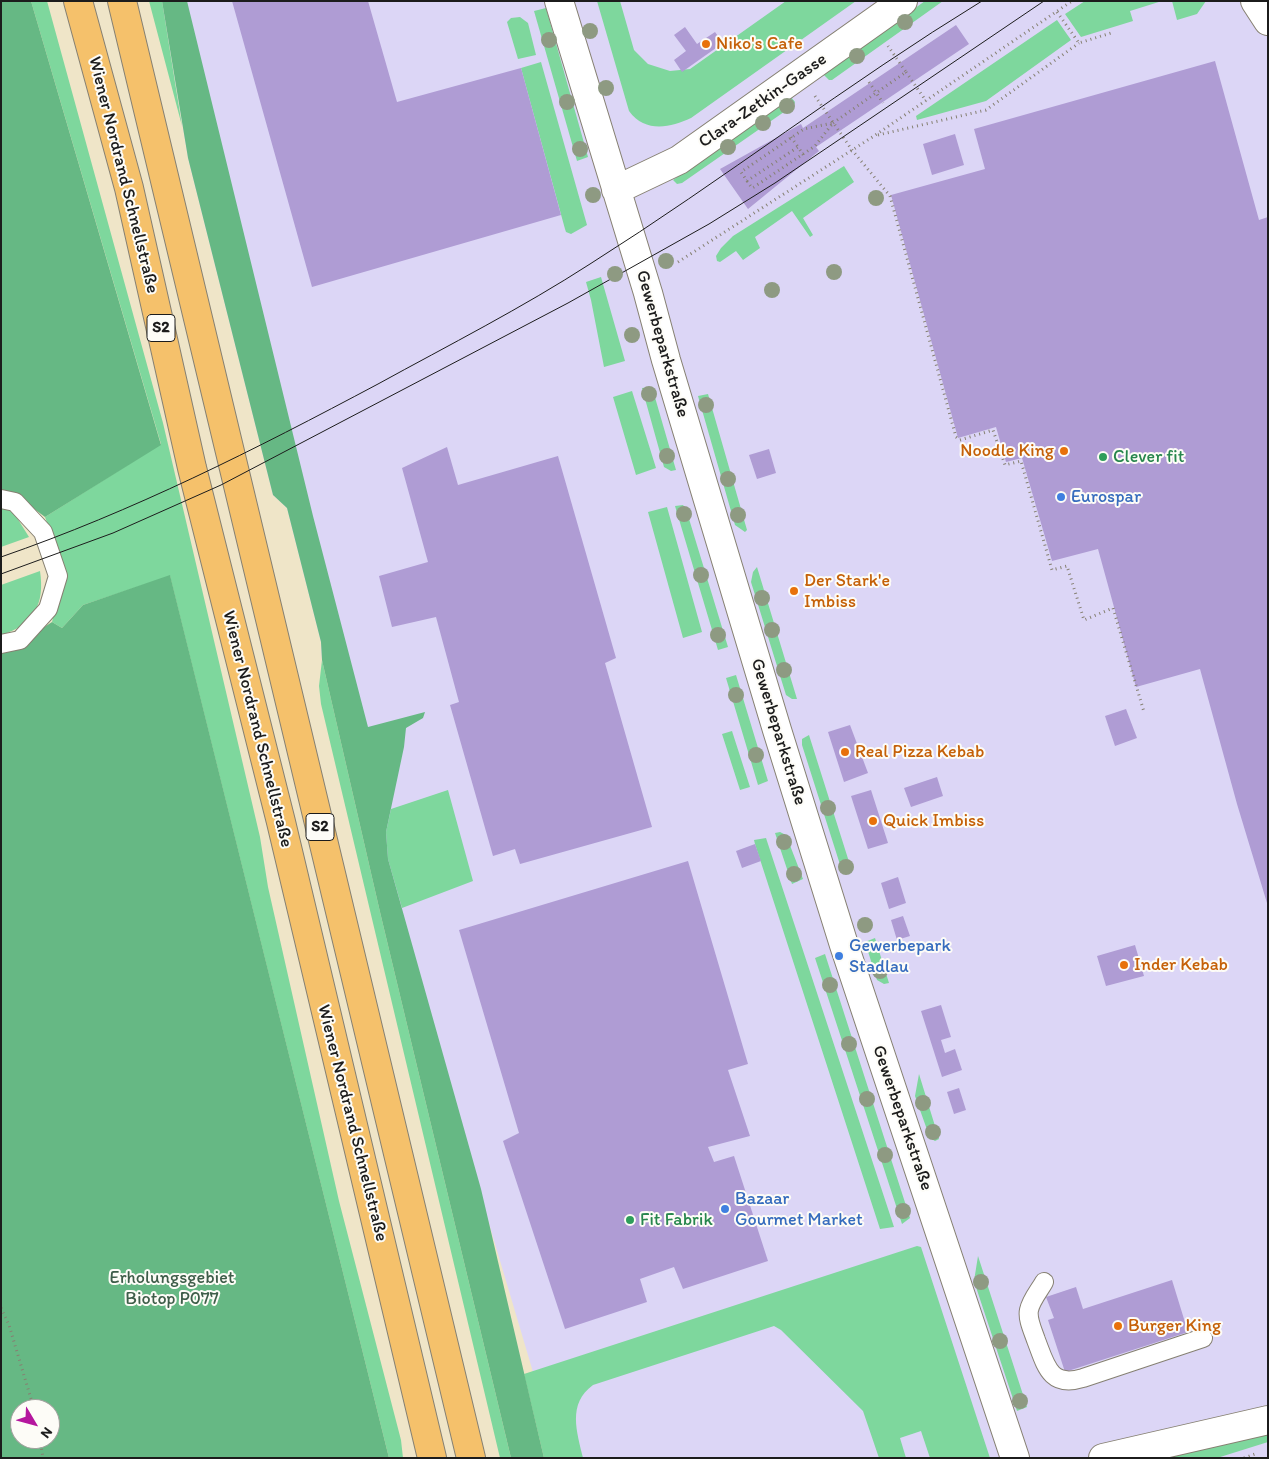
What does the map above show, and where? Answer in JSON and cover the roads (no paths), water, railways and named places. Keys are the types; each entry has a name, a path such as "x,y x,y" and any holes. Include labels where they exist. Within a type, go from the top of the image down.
{"highway":[{"name":"Wiener Nordrand Schnellstraße","path":"78,1 129,188 192,468 280,822 425,1450"},
{"name":"Wiener Nordrand Schnellstraße","path":"122,1 473,1454"}],"street":[{"name":"Gewerbeparkstraße","path":"559,1 774,721 861,999 1015,1458"},
{"name":"Clara-Zetkin-Gasse","path":"616,190 678,160 903,1"},
{"path":"1255,1 1268,21"},
{"path":"1102,1458 1268,1420"}],"lane":[{"path":"1,499 14,502 43,532 58,576 48,609 20,640 1,644"},
{"path":"1044,1282 1031,1303 1028,1312 1031,1328 1045,1364 1052,1374 1061,1379 1071,1382 1203,1338"}],"tram line":[{"path":"1,557 99,520 239,456 378,384 512,311 640,232 883,65 982,1"},
{"path":"1,574 113,533 221,485 568,303 709,224 775,183 1044,1"}],"place":[{"name":"Niko's Cafe","path":"706,44"},
{"name":"Noodle King","path":"1064,451"},
{"name":"Clever fit","path":"1103,457"},
{"name":"Eurospar","path":"1061,497"},
{"name":"Der Stark'e Imbiss","path":"794,591"},
{"name":"Real Pizza Kebab","path":"845,752"},
{"name":"Quick Imbiss","path":"873,821"},
{"name":"Gewerbepark Stadlau","path":"839,956"},
{"name":"Inder Kebab","path":"1124,965"},
{"name":"Bazaar Gourmet Market","path":"725,1209"},
{"name":"Fit Fabrik","path":"630,1220"},
{"name":"Burger King","path":"1118,1326"}],"park label":[{"name":"Erholungsgebiet Biotop P077","path":"172,1288"}]}
